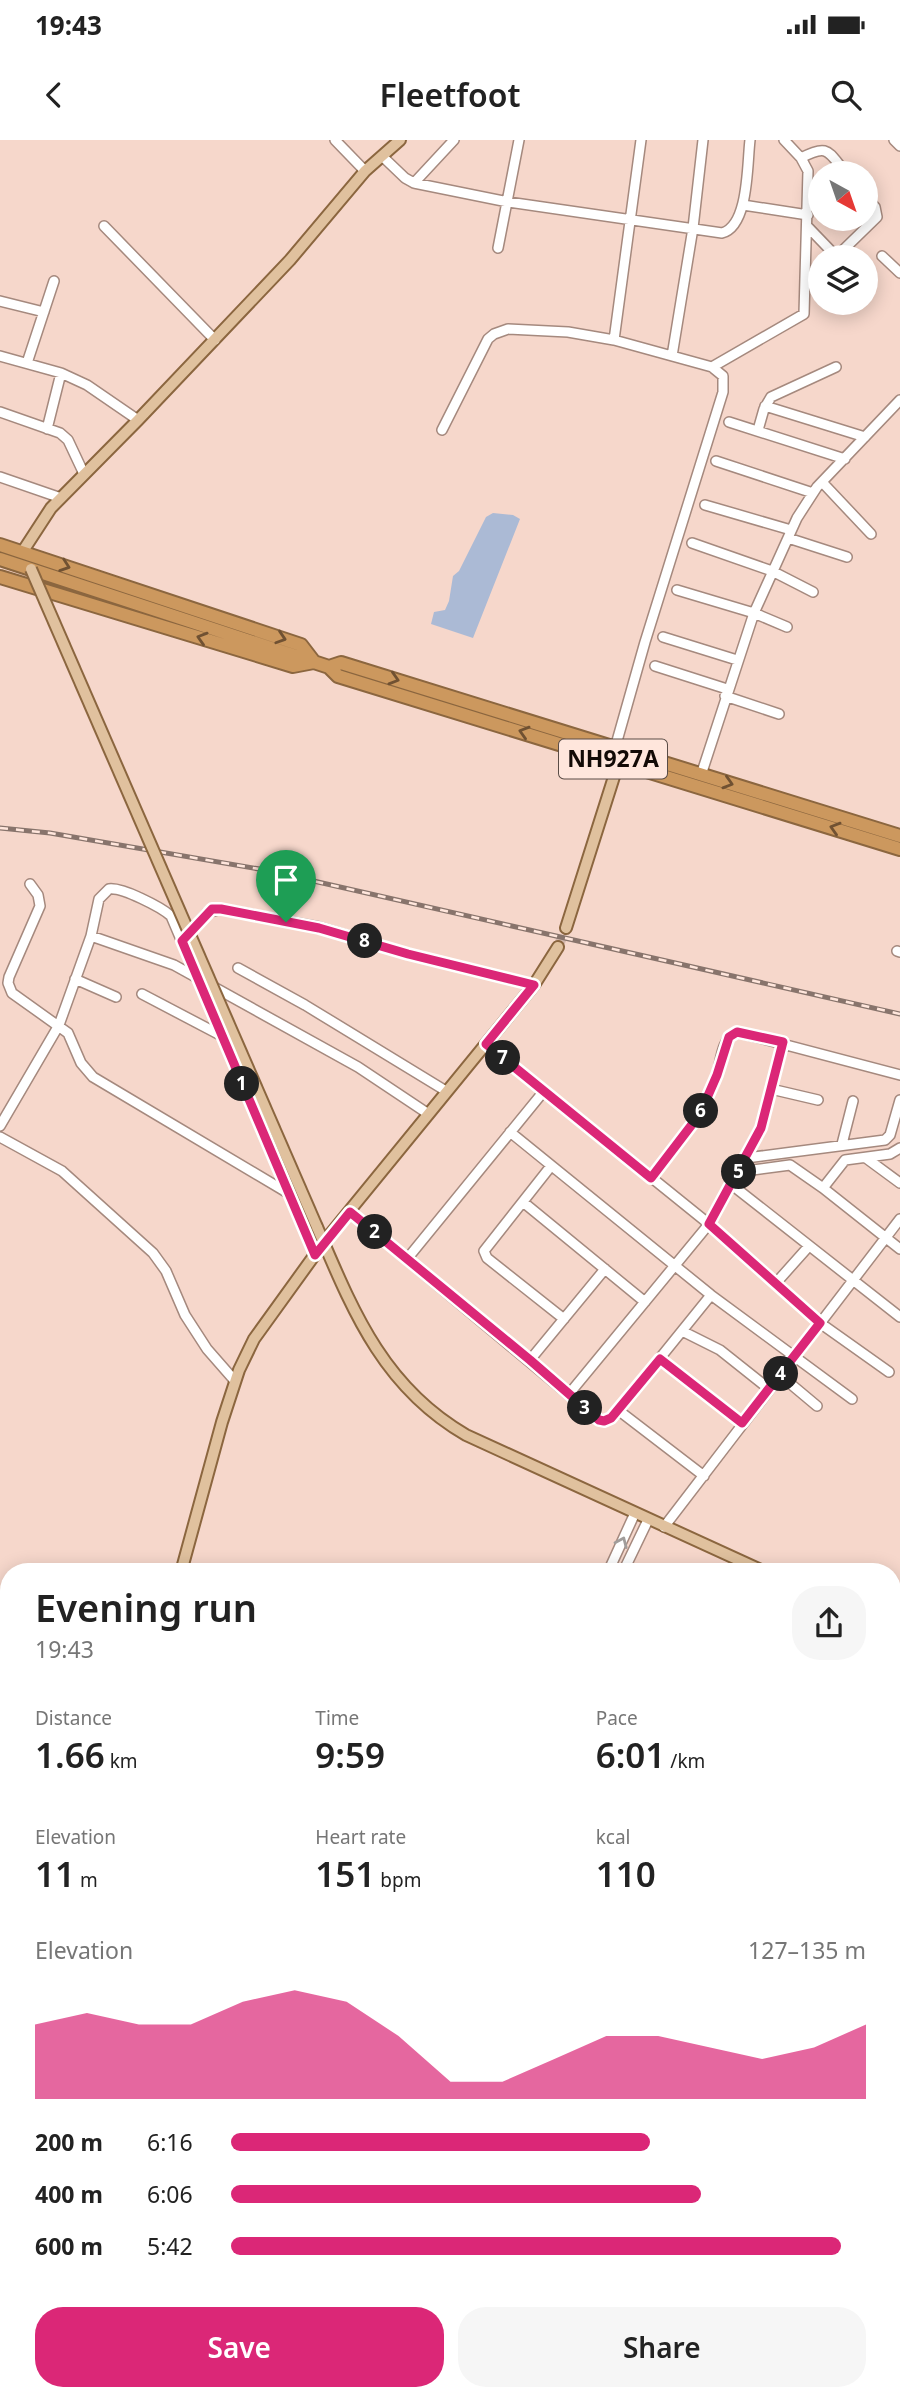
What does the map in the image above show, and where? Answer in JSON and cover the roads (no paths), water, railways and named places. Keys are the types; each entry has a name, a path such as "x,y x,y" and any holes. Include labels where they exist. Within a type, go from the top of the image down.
{"highway":[{"path":"0,545 301,645 314,662 293,666 0,577"},
{"name":"NH927A","path":"0,559 329,667 341,663 900,849"},
{"name":"NH927A","path":"617,754 701,775 900,836"}],"main road":[{"path":"23,551 38,525 61,498 290,260 365,172 400,140"},
{"path":"31,569 317,1227 376,1349 399,1381 423,1406 466,1434 745,1563"},
{"path":"566,928 617,754"},
{"path":"183,1563 211,1460 236,1381 254,1339 324,1242 534,985 558,947"}],"street":[{"path":"335,140 365,172"},
{"path":"414,183 454,140"},
{"path":"498,248 519,140"},
{"path":"614,340 641,140"},
{"path":"672,356 693,228 703,140"},
{"path":"382,156 414,183 508,202 727,232 737,222 743,205 750,140"},
{"path":"784,140 801,158 808,171"},
{"path":"894,140 900,146"},
{"path":"801,158 817,149 824,149 836,161"},
{"path":"712,367 804,314 808,215 743,205"},
{"path":"104,226 215,340"},
{"path":"812,231 838,255 863,231"},
{"path":"882,256 900,273"},
{"path":"27,363 54,281"},
{"path":"0,301 44,312"},
{"path":"442,430 488,339 508,329 568,332 614,340 712,367 723,376 723,392 645,642 617,754"},
{"path":"0,356 61,373 87,384 138,420"},
{"path":"758,429 765,405 771,397 836,367"},
{"path":"47,429 61,373"},
{"path":"701,775 737,660 789,534 822,482 900,400"},
{"path":"765,405 865,437"},
{"path":"0,412 60,433 68,440 84,474"},
{"path":"729,422 758,429 845,459"},
{"path":"716,461 813,493"},
{"path":"0,477 61,498"},
{"path":"822,482 871,534"},
{"path":"705,505 847,557"},
{"path":"692,543 772,571 813,592"},
{"path":"677,590 787,627"},
{"path":"663,637 737,660"},
{"path":"655,666 779,714"},
{"path":"30,884 38,895 40,906 8,983 12,993 68,1033 81,1063 93,1077 289,1194"},
{"path":"0,1126 59,1025 92,936 99,899 108,889 115,888 167,913 199,978 315,1255"},
{"path":"182,941 207,912 221,909 319,928 408,954 534,985"},
{"path":"92,936 174,965 199,978 358,1067 427,1113"},
{"path":"238,968 305,1005 446,1091"},
{"path":"75,979 116,997"},
{"path":"142,994 222,1036"},
{"path":"651,1178 700,1114 717,1075 729,1037 737,1032 900,1075"},
{"path":"569,1394 709,1224 761,1128 783,1042"},
{"path":"486,1044 709,1224 820,1323 889,1372"},
{"path":"771,1089 818,1100"},
{"path":"407,1259 544,1091"},
{"path":"746,1158 887,1139 900,1100"},
{"path":"842,1144 853,1101"},
{"path":"510,1132 710,1295 852,1399"},
{"path":"0,1137 62,1171 153,1253 166,1271 185,1315 208,1349 236,1381"},
{"path":"823,1188 845,1160 890,1154 900,1148"},
{"path":"866,1158 900,1183"},
{"path":"738,1172 790,1165 900,1249"},
{"path":"551,1166 486,1248 485,1255 564,1319"},
{"path":"732,1185 900,1317"},
{"path":"523,1202 645,1302"},
{"path":"350,1212 599,1420 607,1420 618,1410 710,1295"},
{"path":"664,1527 900,1219"},
{"path":"776,1283 808,1246"},
{"path":"530,1360 605,1269"},
{"path":"682,1331 720,1350 769,1389"},
{"path":"660,1359 742,1423"},
{"path":"780,1375 817,1406"},
{"path":"618,1410 704,1476"},
{"path":"612,1563 635,1513"},
{"path":"627,1563 648,1520"}],"water":[{"path":"493,513 513,515 520,519 473,638 431,624 434,612 445,610 453,576 459,571 486,517"}],"tunnel":[{"path":"558,947 566,928"}],"railway":[{"path":"0,828 50,833 265,870 900,1014"}]}
